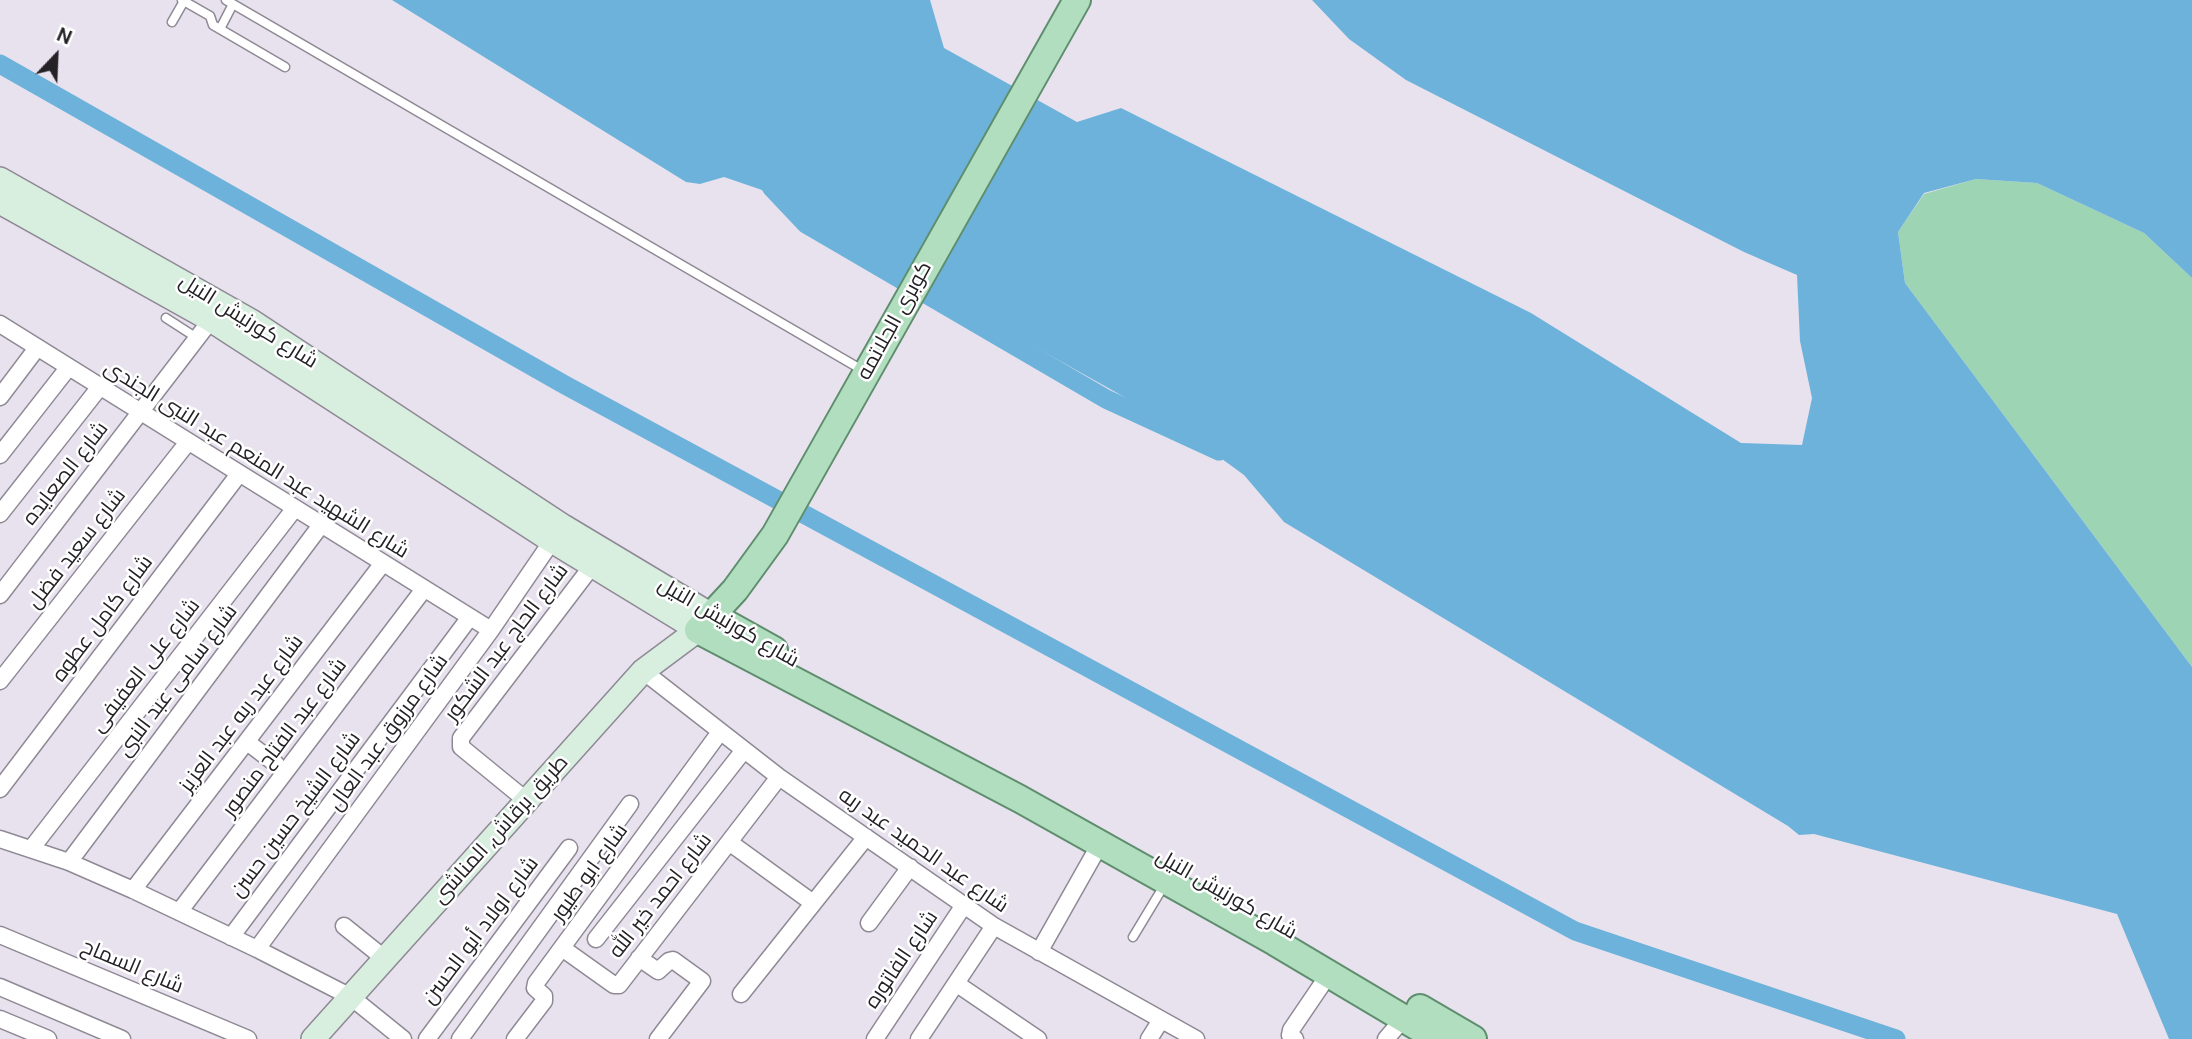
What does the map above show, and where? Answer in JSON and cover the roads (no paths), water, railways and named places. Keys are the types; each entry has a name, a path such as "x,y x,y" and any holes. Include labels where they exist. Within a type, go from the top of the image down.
{"main road":[{"name":"كوبرى الجلاتمه","path":"705,623 755,564 775,535 1077,0"},
{"name":"شارع كورنيش النيل","path":"0,179 247,331 475,480 552,541 592,566 705,623 820,676 967,751 1102,825 1453,1036"},
{"name":"شارع كورنيش النيل","path":"0,202 204,329 247,331"},
{"name":"شارع كورنيش النيل","path":"475,480 563,526 705,623 1329,974 1395,1029 1453,1036"},
{"name":"طريق برقاش, المناشى","path":"313,1039 643,671 705,623"}],"street":[{"name":"شارع الشهيد عبد المنعم عبد النبى الجندى","path":"0,324 68,369 491,630"},
{"name":"شارع الصعايده","path":"0,595 204,329"},
{"path":"0,397 37,348"},
{"path":"0,455 68,369"},
{"path":"0,514 99,388"},
{"name":"شارع سعيد فضل","path":"0,681 188,442"},
{"name":"شارع كامل عطوه","path":"0,789 239,474"},
{"name":"شارع على العفيفى","path":"31,849 295,508"},
{"name":"شارع سامى عبد النبى","path":"69,862 321,525"},
{"name":"شارع مرزوق عبد العال","path":"257,949 491,630 552,541"},
{"name":"شارع عبد ربه عبد العزيز","path":"133,890 383,563"},
{"name":"شارع الحاج عبد الشكور","path":"527,801 461,747 461,738 592,566"},
{"name":"شارع عبد الفتاح منصور","path":"179,912 424,589"},
{"name":"شارع الشيخ حسين حسن","path":"231,937 470,617"},
{"name":"شارع عبد الحميد عبد ربه","path":"643,671 779,777 994,926 1196,1039"},
{"name":"شارع ابو طيور","path":"515,1039 544,1000 535,985 720,732"},
{"path":"247,742 276,764"},
{"path":"596,939 744,750"},
{"name":"شارع احمد خير الله","path":"562,948 616,986 621,983 779,777"},
{"path":"460,1039 630,804"},
{"path":"741,994 866,837"},
{"path":"0,839 69,862 257,949 351,996 404,1039"},
{"path":"729,842 813,903"},
{"path":"1039,952 1100,844"},
{"name":"شارع اولاد أبو الحسن","path":"428,1039 569,848"},
{"path":"869,923 910,867"},
{"name":"شارع الفاتوره","path":"875,1039 964,905"},
{"path":"344,926 385,959"},
{"path":"919,1039 994,926"},
{"name":"شارع السماح","path":"0,934 248,1039"},
{"path":"639,958 658,971 673,960 702,981 658,1039"},
{"path":"1295,1039 1290,1034 1292,1030 1329,974"},
{"path":"957,984 1038,1039"},
{"path":"0,987 122,1039"},
{"path":"0,1018 48,1039"},
{"path":"1149,1039 1161,1020"}],"lane":[{"path":"172,22 183,1 211,16 213,25 285,67"},
{"path":"220,29 229,2 866,372"},
{"path":"166,318 204,329"},
{"path":"1133,937 1167,881"}],"water":[{"path":"392,0 930,0 944,48 1077,122 1121,108 1531,313 1741,443 1802,445 1812,398 1800,341 1797,275 1744,252 1406,80 1349,39 1312,0 2192,0 2192,278 2144,233 2037,183 1976,179 1924,193 1898,232 1905,283 2192,667 2192,1039 2169,1039 2117,914 1814,834 1799,835 1284,522 1244,475 1178,427 924,285 762,190 724,177 700,184 686,182"}],"waterway":[{"path":"0,64 565,385 1575,931 1896,1039"},
{"path":"771,187 806,224 1106,399 1219,451"}]}
